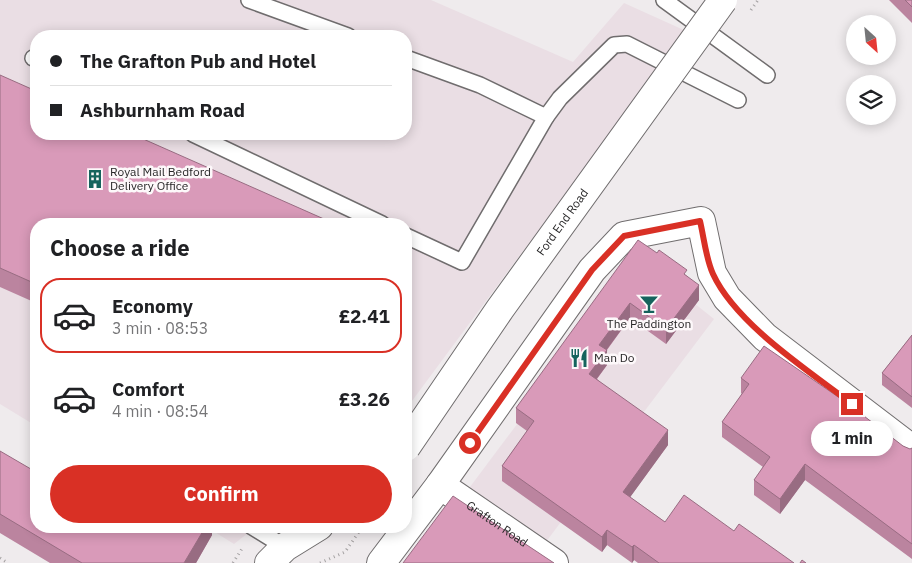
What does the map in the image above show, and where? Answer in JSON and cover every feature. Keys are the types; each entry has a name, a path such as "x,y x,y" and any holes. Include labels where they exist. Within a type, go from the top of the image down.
{"main road":[{"name":"Ford End Road","path":"412,438 500,309 723,0"},
{"path":"412,522 592,270 624,236 700,221 712,273 727,298 765,336 912,449"},
{"name":"Grafton Road","path":"440,485 554,563"},
{"path":"277,555 309,533"},
{"path":"381,563 404,533"}],"lane":[{"path":"249,0 332,30"},
{"path":"664,0 768,75"},
{"path":"412,239 462,262 546,118 560,98 614,45 627,44 738,100"},
{"path":"412,60 480,85 546,118"},
{"path":"206,140 369,218"},
{"path":"257,533 277,555"}],"path":[{"path":"320,563 345,552 359,533"},
{"path":"233,563 244,546"},
{"path":"0,558 8,563"}],"shaded area":[{"path":"0,0 431,0 573,62 624,3 686,31 412,401 412,218 30,218 30,422 0,404"},
{"path":"640,260 714,319 530,563 413,563"},
{"path":"216,533 248,533 234,544"}],"building":[{"path":"905,0 912,0 912,7"},
{"name":"Royal Mail Bedford Delivery Office","path":"0,75 30,88 30,140 146,140 322,218 30,218 30,281 0,268"},
{"path":"638,240 657,253 659,250 687,270 684,274 699,285 666,329 630,303 599,345 607,350 589,374 668,430 623,492 665,522 684,495 734,531 739,524 794,563 659,563 634,545 632,547 607,530 602,537 502,466 534,421 516,408"},
{"path":"912,335 912,397 882,373"},
{"path":"764,346 847,403 903,446 912,448 912,544 805,464 780,499 754,480 770,457 722,422 749,384 741,378"},
{"path":"0,451 30,468 30,532 0,514"},
{"path":"453,496 554,563 403,563"},
{"path":"32,533 202,533 184,563 82,563"}],"place":[{"name":"Royal Mail Bedford Delivery Office","path":"95,179"},
{"name":"The Paddington","path":"649,304"},
{"name":"Man Do","path":"579,358"}],"route":[{"path":"470,443 592,270 624,236 700,221 712,273 727,298 765,336 852,404"}]}
